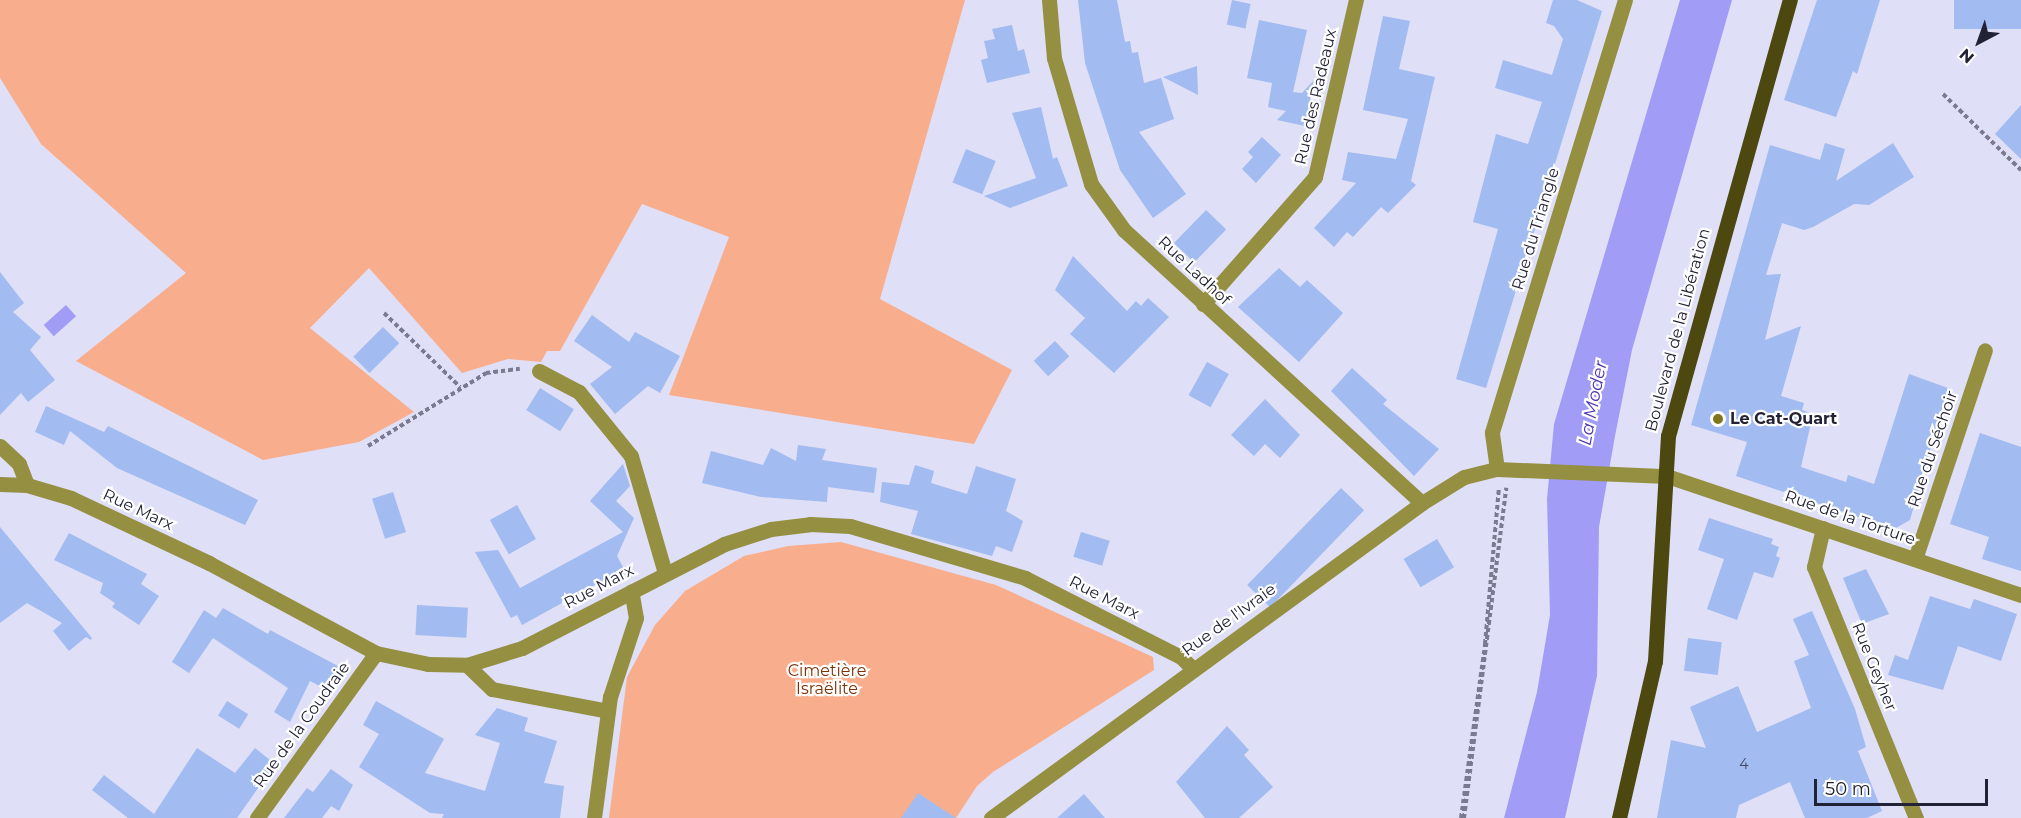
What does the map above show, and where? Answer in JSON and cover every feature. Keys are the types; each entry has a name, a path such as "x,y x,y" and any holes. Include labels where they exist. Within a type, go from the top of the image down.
{"main road":[{"name":"Boulevard de la Libération","path":"1619,818 1655,661 1671,425 1790,0"}],"street":[{"name":"Rue Ladhof","path":"1049,0 1054,58 1091,184 1124,230 1422,503"},
{"name":"Rue des Radeaux","path":"1203,304 1315,177 1356,0"},
{"name":"Rue du Triangle","path":"1498,476 1492,432 1625,0"},
{"name":"Rue du Séchoir","path":"1915,559 1985,350"},
{"path":"539,371 579,392 631,456 665,573"},
{"path":"0,446 19,464 27,485"},
{"name":"Rue de l'Ivraie","path":"991,818 1422,503 1464,477 1498,476 1523,469 1620,473"},
{"name":"Rue de la Torture","path":"1620,473 1667,476 2021,595"},
{"name":"Rue Marx","path":"0,484 27,485 71,498 209,563 376,653 428,664 467,665 522,648 724,544 771,529 810,524 850,526 1025,578 1181,657 1193,669"},
{"name":"Rue Geyher","path":"1823,528 1814,567 1916,818"},
{"path":"594,818 608,711 636,618 631,591"},
{"name":"Rue de la Coudraie","path":"257,818 376,653"},
{"path":"467,665 492,688 608,711"}],"path":[{"path":"1943,94 2021,170"},
{"path":"384,313 460,387"},
{"path":"368,446 486,373 539,371"},
{"path":"1462,818 1485,644 1498,476"},
{"path":"1462,818 1507,484"}],"green space":[{"path":"0,0 965,0 880,299 1012,370 974,444 669,395 729,237 642,204 560,351 547,351 541,362 508,359 462,373 369,268 310,328 414,412 359,442 263,460 76,361 186,273 41,144 0,78"},
{"name":"Cimetière Israëlite","path":"841,542 996,585 1153,657 1154,670 993,772 977,786 956,818 609,818 627,677 655,625 685,591 744,556 788,546"}],"water":[{"name":"La Moder","path":"1680,0 1732,0 1632,350 1599,527 1597,676 1565,818 1504,818 1537,692 1550,615 1547,499 1554,424"},
{"path":"66,305 76,316 54,336 44,325"}],"building":[{"path":"1078,0 1117,0 1125,42 1130,41 1132,53 1138,52 1144,83 1161,78 1174,119 1139,132 1186,194 1153,218 1120,170 1085,63"},
{"path":"1232,0 1251,4 1245,28 1227,24"},
{"path":"1553,0 1577,0 1602,11 1486,388 1456,379 1498,229 1473,222 1496,134 1528,144 1542,102 1495,88 1503,60 1552,75 1563,39 1554,26 1546,23"},
{"path":"1817,0 1880,0 1857,74 1853,71 1836,117 1784,100"},
{"path":"1954,0 2021,0 2021,29 1954,29"},
{"path":"1383,16 1410,21 1399,69 1435,77 1411,181 1416,185 1388,213 1381,207 1353,237 1347,232 1334,247 1314,228 1356,183 1342,180 1348,152 1396,159 1408,119 1363,110"},
{"path":"1259,20 1307,30 1293,92 1302,93 1314,80 1305,126 1277,120 1286,111 1268,107 1272,83 1247,78"},
{"path":"1012,25 1018,51 1024,49 1030,73 987,83 981,60 988,58 984,41 995,39 992,29"},
{"path":"1197,66 1198,95 1163,77"},
{"path":"2021,105 2021,159 1995,134"},
{"path":"1041,107 1053,159 1057,157 1068,186 1010,208 984,196 1036,178 1012,113"},
{"path":"1262,137 1281,155 1256,183 1242,169 1253,157 1248,152"},
{"path":"1825,143 1845,149 1836,181 1893,143 1914,177 1869,205 1854,204 1813,227 1804,230 1782,223 1766,275 1781,274 1765,340 1801,326 1781,396 1804,403 1802,410 1813,414 1801,467 1846,482 1848,475 1874,484 1909,374 1948,388 1910,520 1894,529 1736,476 1747,442 1691,425 1770,145 1820,160"},
{"path":"966,149 996,161 982,194 953,182"},
{"path":"1206,210 1226,229 1194,263 1174,243"},
{"path":"1073,256 1127,311 1136,301 1141,306 1148,298 1169,317 1114,373 1070,334 1085,318 1055,290"},
{"path":"1279,268 1300,287 1307,280 1343,313 1299,362 1238,307"},
{"path":"0,272 24,303 13,312 41,337 30,350 55,380 28,402 21,393 0,415"},
{"path":"592,315 629,342 635,332 680,356 660,393 648,386 615,414 590,384 612,367 574,341"},
{"path":"383,327 399,343 370,373 353,357"},
{"path":"1055,341 1069,356 1048,376 1034,361"},
{"path":"1207,362 1229,374 1210,407 1189,395"},
{"path":"1352,368 1387,400 1383,404 1439,449 1414,476 1331,391"},
{"path":"540,388 574,409 560,431 526,410"},
{"path":"1265,399 1300,435 1280,458 1265,444 1254,456 1231,435"},
{"path":"46,406 104,432 108,426 258,500 245,525 117,468 70,431 64,445 35,432"},
{"path":"1980,433 2021,447 2021,571 1982,559 1989,537 1950,524"},
{"path":"798,445 826,449 822,460 877,468 874,493 828,487 827,502 761,497 702,483 711,451 763,465 771,448 796,461"},
{"path":"623,464 630,486 616,501 634,518 617,556 624,569 522,625 517,615 511,618 475,552 498,550 520,588 623,532 590,501"},
{"path":"915,465 934,471 931,483 967,494 976,466 1016,479 1006,511 1023,521 1012,552 996,546 992,556 911,534 918,511 880,502 882,482 909,485"},
{"path":"1341,488 1364,510 1270,607 1247,585"},
{"path":"393,492 406,532 385,539 372,499"},
{"path":"517,505 536,539 509,554 490,520"},
{"path":"1709,518 1773,539 1771,544 1779,547 1776,556 1780,558 1773,578 1754,572 1737,620 1707,609 1724,559 1698,550"},
{"path":"0,527 92,638 91,640 86,637 69,651 53,631 62,623 27,603 0,623"},
{"path":"1081,532 1110,541 1102,566 1073,557"},
{"path":"69,533 147,574 141,584 159,596 139,625 112,607 115,603 100,593 103,583 54,560"},
{"path":"1437,539 1454,567 1421,587 1404,559"},
{"path":"1866,569 1889,614 1862,624 1843,578"},
{"path":"1930,596 1970,609 1974,599 2017,614 2001,661 1958,646 1943,690 1888,675 1895,655 1908,660"},
{"path":"417,605 468,608 466,638 415,635"},
{"path":"223,608 268,634 270,630 338,666 327,690 310,681 290,722 274,712 288,688 213,638 189,673 172,662 204,610 216,618"},
{"path":"1812,611 1855,709 1866,747 1858,751 1882,811 1867,818 1805,818 1790,782 1739,805 1736,818 1657,818 1671,740 1706,748 1690,707 1738,686 1757,732 1811,708 1794,661 1809,655 1793,619"},
{"path":"1688,638 1722,642 1718,675 1684,671"},
{"path":"227,701 248,714 239,729 218,715"},
{"path":"376,701 444,739 425,773 485,791 500,743 475,735 497,708 528,718 524,731 557,741 544,783 564,786 560,818 442,818 444,814 430,813 359,767 379,734 363,725"},
{"path":"1227,726 1249,750 1244,755 1273,787 1239,818 1205,818 1176,782"},
{"path":"197,748 235,773 255,748 275,764 237,818 128,818 92,790 104,775 154,814"},
{"path":"331,769 353,785 339,811 331,806 322,818 284,818 307,788 313,792"},
{"path":"918,793 956,818 901,818"},
{"path":"1084,794 1105,818 1057,818"}],"place":[{"name":"Le Cat-Quart","path":"1718,419"}]}
